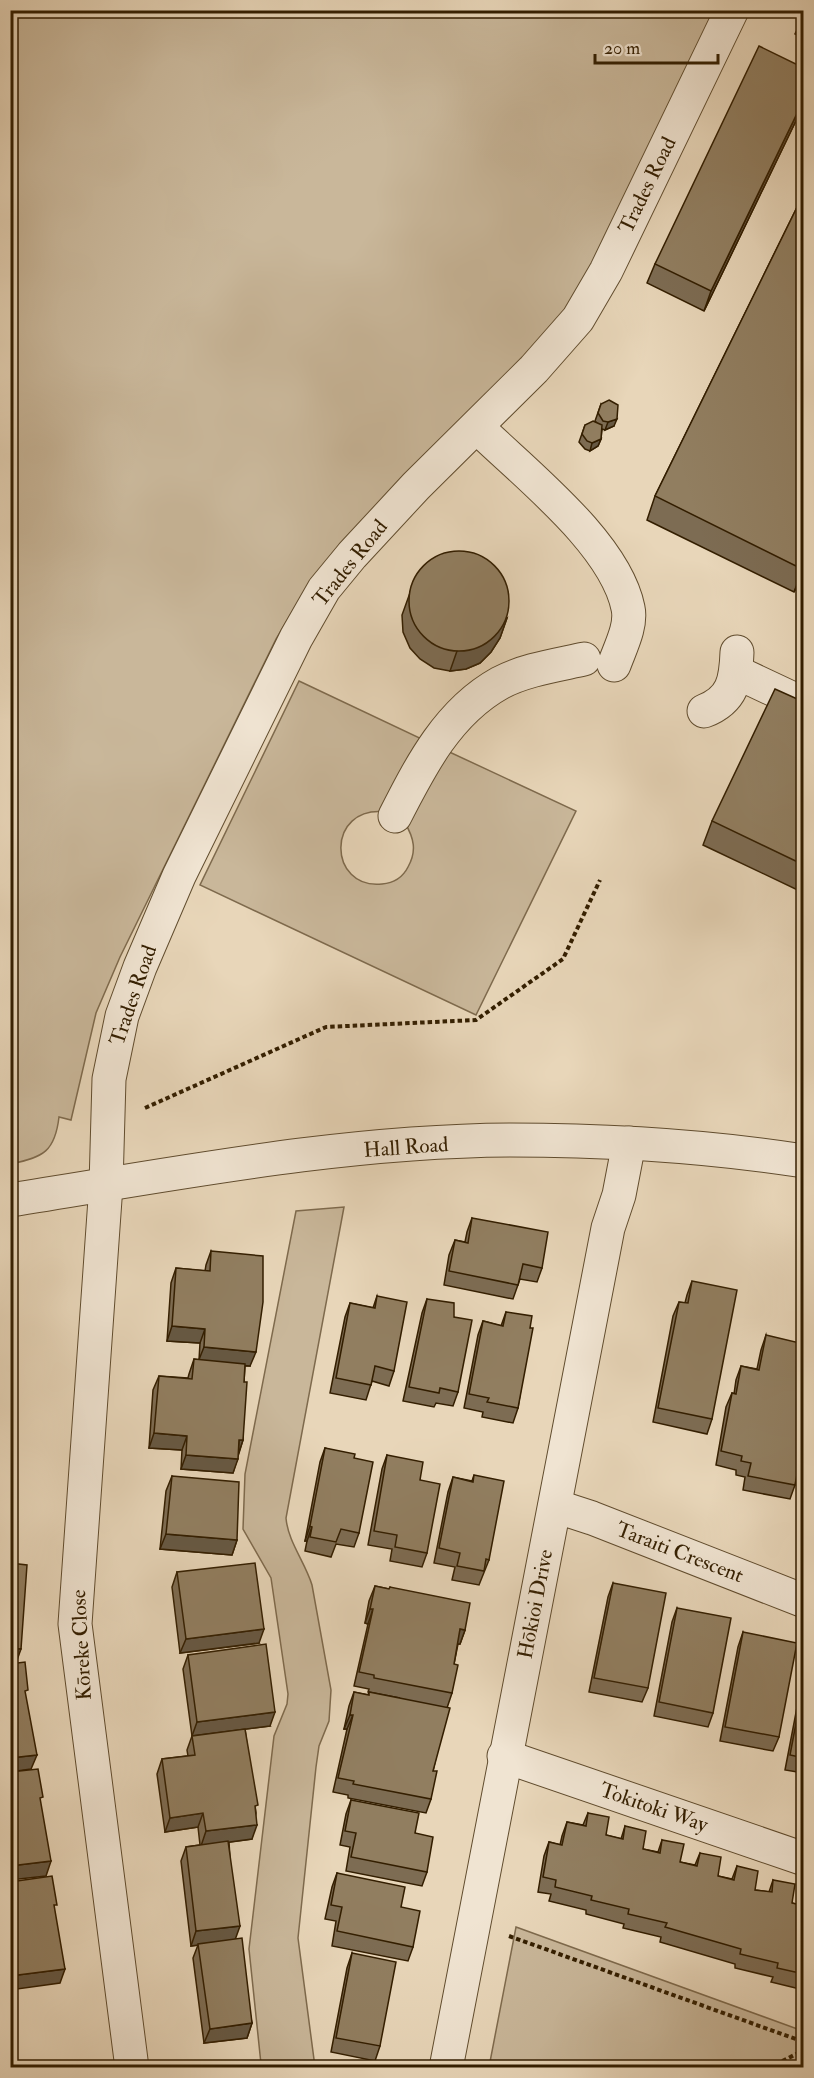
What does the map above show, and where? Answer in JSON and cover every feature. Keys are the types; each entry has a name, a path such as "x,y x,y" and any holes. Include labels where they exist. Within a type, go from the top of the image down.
{"street":[{"name":"Trades Road","path":"106,1185 109,1087 114,1047 140,966 179,876 296,638 324,589 352,555 416,486 534,369 578,320 590,300 732,10"},
{"path":"395,816 434,745 453,721 482,695 501,682 599,662 628,620 629,609 606,556 585,531 477,427"},
{"path":"704,711 723,701 733,689 737,662 804,704"},
{"name":"Hall Road","path":"10,1200 229,1165 400,1146 508,1140 629,1143 804,1161"},
{"name":"Hōkioi Drive","path":"446,2067 504,1756 608,1228 619,1195 629,1143"},
{"name":"Kōreke Close","path":"106,1185 75,1624 132,2067"},
{"name":"Taraiti Crescent","path":"555,1506 592,1518 804,1601"},
{"name":"Tokitoki Way","path":"504,1756 804,1859"}],"path":[{"path":"141,1110 326,1027 476,1020 563,959 600,880"},
{"path":"509,1936 804,2042"},
{"path":"768,2067 804,2050"}],"shaded area":[{"path":"10,11 717,11 590,270 561,316 498,387 310,582 276,639 120,957 96,1013 71,1120 59,1117 54,1138 46,1151 11,1164"},
{"path":"299,681 426,741 386,812 366,813 352,821 344,833 341,848 343,862 351,874 364,882 382,884 390,882 401,877 406,871 413,850 411,834 405,823 443,749 576,811 476,1015 200,885"},
{"path":"344,1207 286,1518 293,1544 312,1585 331,1690 329,1721 319,1746 316,1767 298,1938 315,2067 261,2064 249,1949 274,1736 287,1704 288,1694 271,1578 243,1529 245,1474 296,1211"},
{"path":"516,1927 803,2031 803,2067 489,2067"}],"building":[{"path":"804,16 804,30 798,27"},
{"path":"759,46 804,68 804,99 711,291 655,264"},
{"path":"804,193 804,566 802,569 655,496"},
{"path":"609,400 618,405 617,419 608,422 603,421 598,413 601,404"},
{"path":"593,421 602,425 601,439 592,443 587,441 582,434 585,425"},
{"path":"459,551 478,555 494,566 505,582 509,601 505,620 494,636 478,647 459,651 440,647 424,636 413,620 409,601 413,582 424,566 440,555"},
{"path":"775,689 804,702 804,865 712,821"},
{"path":"472,1218 548,1232 542,1268 523,1264 518,1285 449,1271 455,1240 468,1243"},
{"path":"211,1251 263,1256 263,1302 256,1352 204,1347 205,1329 172,1326 176,1268 210,1271"},
{"path":"692,1281 737,1290 712,1419 658,1408 679,1302 688,1303"},
{"path":"377,1296 407,1302 394,1371 375,1366 371,1385 336,1378 350,1303 375,1308"},
{"path":"427,1299 454,1303 454,1317 472,1320 458,1392 440,1388 439,1393 409,1387"},
{"path":"506,1312 532,1316 530,1328 533,1328 518,1408 487,1402 489,1398 469,1394 483,1321 503,1326"},
{"path":"766,1335 804,1344 804,1438 795,1485 748,1476 751,1463 741,1461 742,1456 721,1451 732,1393 736,1394 741,1366 759,1370"},
{"path":"194,1359 245,1364 244,1382 247,1382 243,1440 239,1440 238,1459 186,1455 187,1436 154,1433 159,1376 192,1379"},
{"path":"325,1448 355,1454 354,1458 373,1462 359,1533 341,1529 336,1542 310,1537 312,1527 310,1526"},
{"path":"387,1455 423,1462 420,1480 440,1484 427,1553 395,1547 397,1535 374,1531"},
{"path":"474,1475 504,1481 489,1560 486,1559 484,1571 457,1566 460,1553 439,1548 453,1477 473,1482"},
{"path":"172,1476 239,1482 237,1540 166,1534"},
{"path":"10,1563 27,1565 21,1649 10,1648"},
{"path":"255,1563 264,1629 186,1639 177,1572"},
{"path":"613,1583 666,1593 648,1688 594,1678"},
{"path":"375,1586 470,1603 465,1630 460,1629 454,1664 458,1665 452,1693 374,1678 374,1675 359,1672 373,1609 370,1609"},
{"path":"677,1608 731,1618 713,1713 659,1702"},
{"path":"743,1632 797,1643 779,1737 725,1727"},
{"path":"266,1644 275,1712 197,1722 188,1655"},
{"path":"25,1662 28,1690 25,1691 37,1755 10,1758 10,1664"},
{"path":"804,1681 804,1758 790,1755"},
{"path":"354,1692 369,1695 369,1692 450,1708 433,1771 437,1771 431,1799 353,1784 354,1781 338,1778 353,1715 350,1715"},
{"path":"245,1729 258,1805 255,1806 257,1825 206,1831 203,1813 170,1818 162,1759 195,1755 192,1736"},
{"path":"38,1769 43,1797 40,1798 51,1861 10,1866 10,1772"},
{"path":"351,1800 419,1813 415,1833 433,1837 427,1872 351,1857 356,1833 345,1831"},
{"path":"588,1813 609,1817 606,1835 623,1839 625,1826 646,1831 643,1849 660,1853 662,1840 684,1844 680,1862 697,1866 700,1853 721,1857 718,1876 734,1880 737,1866 758,1871 755,1890 772,1892 773,1880 795,1884 792,1903 804,1906 804,1974 777,1968 778,1963 740,1954 741,1949 665,1927 667,1923 628,1914 629,1909 591,1900 592,1896 555,1887 556,1880 543,1877 549,1842 562,1845 567,1822 586,1826"},
{"path":"228,1841 240,1926 196,1931 186,1847"},
{"path":"337,1873 405,1887 401,1907 420,1911 413,1947 337,1931 342,1907 331,1905"},
{"path":"52,1876 57,1905 54,1905 65,1969 10,1976 10,1882"},
{"path":"242,1938 252,2023 210,2029 198,1944"},
{"path":"352,1953 396,1962 380,2046 336,2038"}]}
